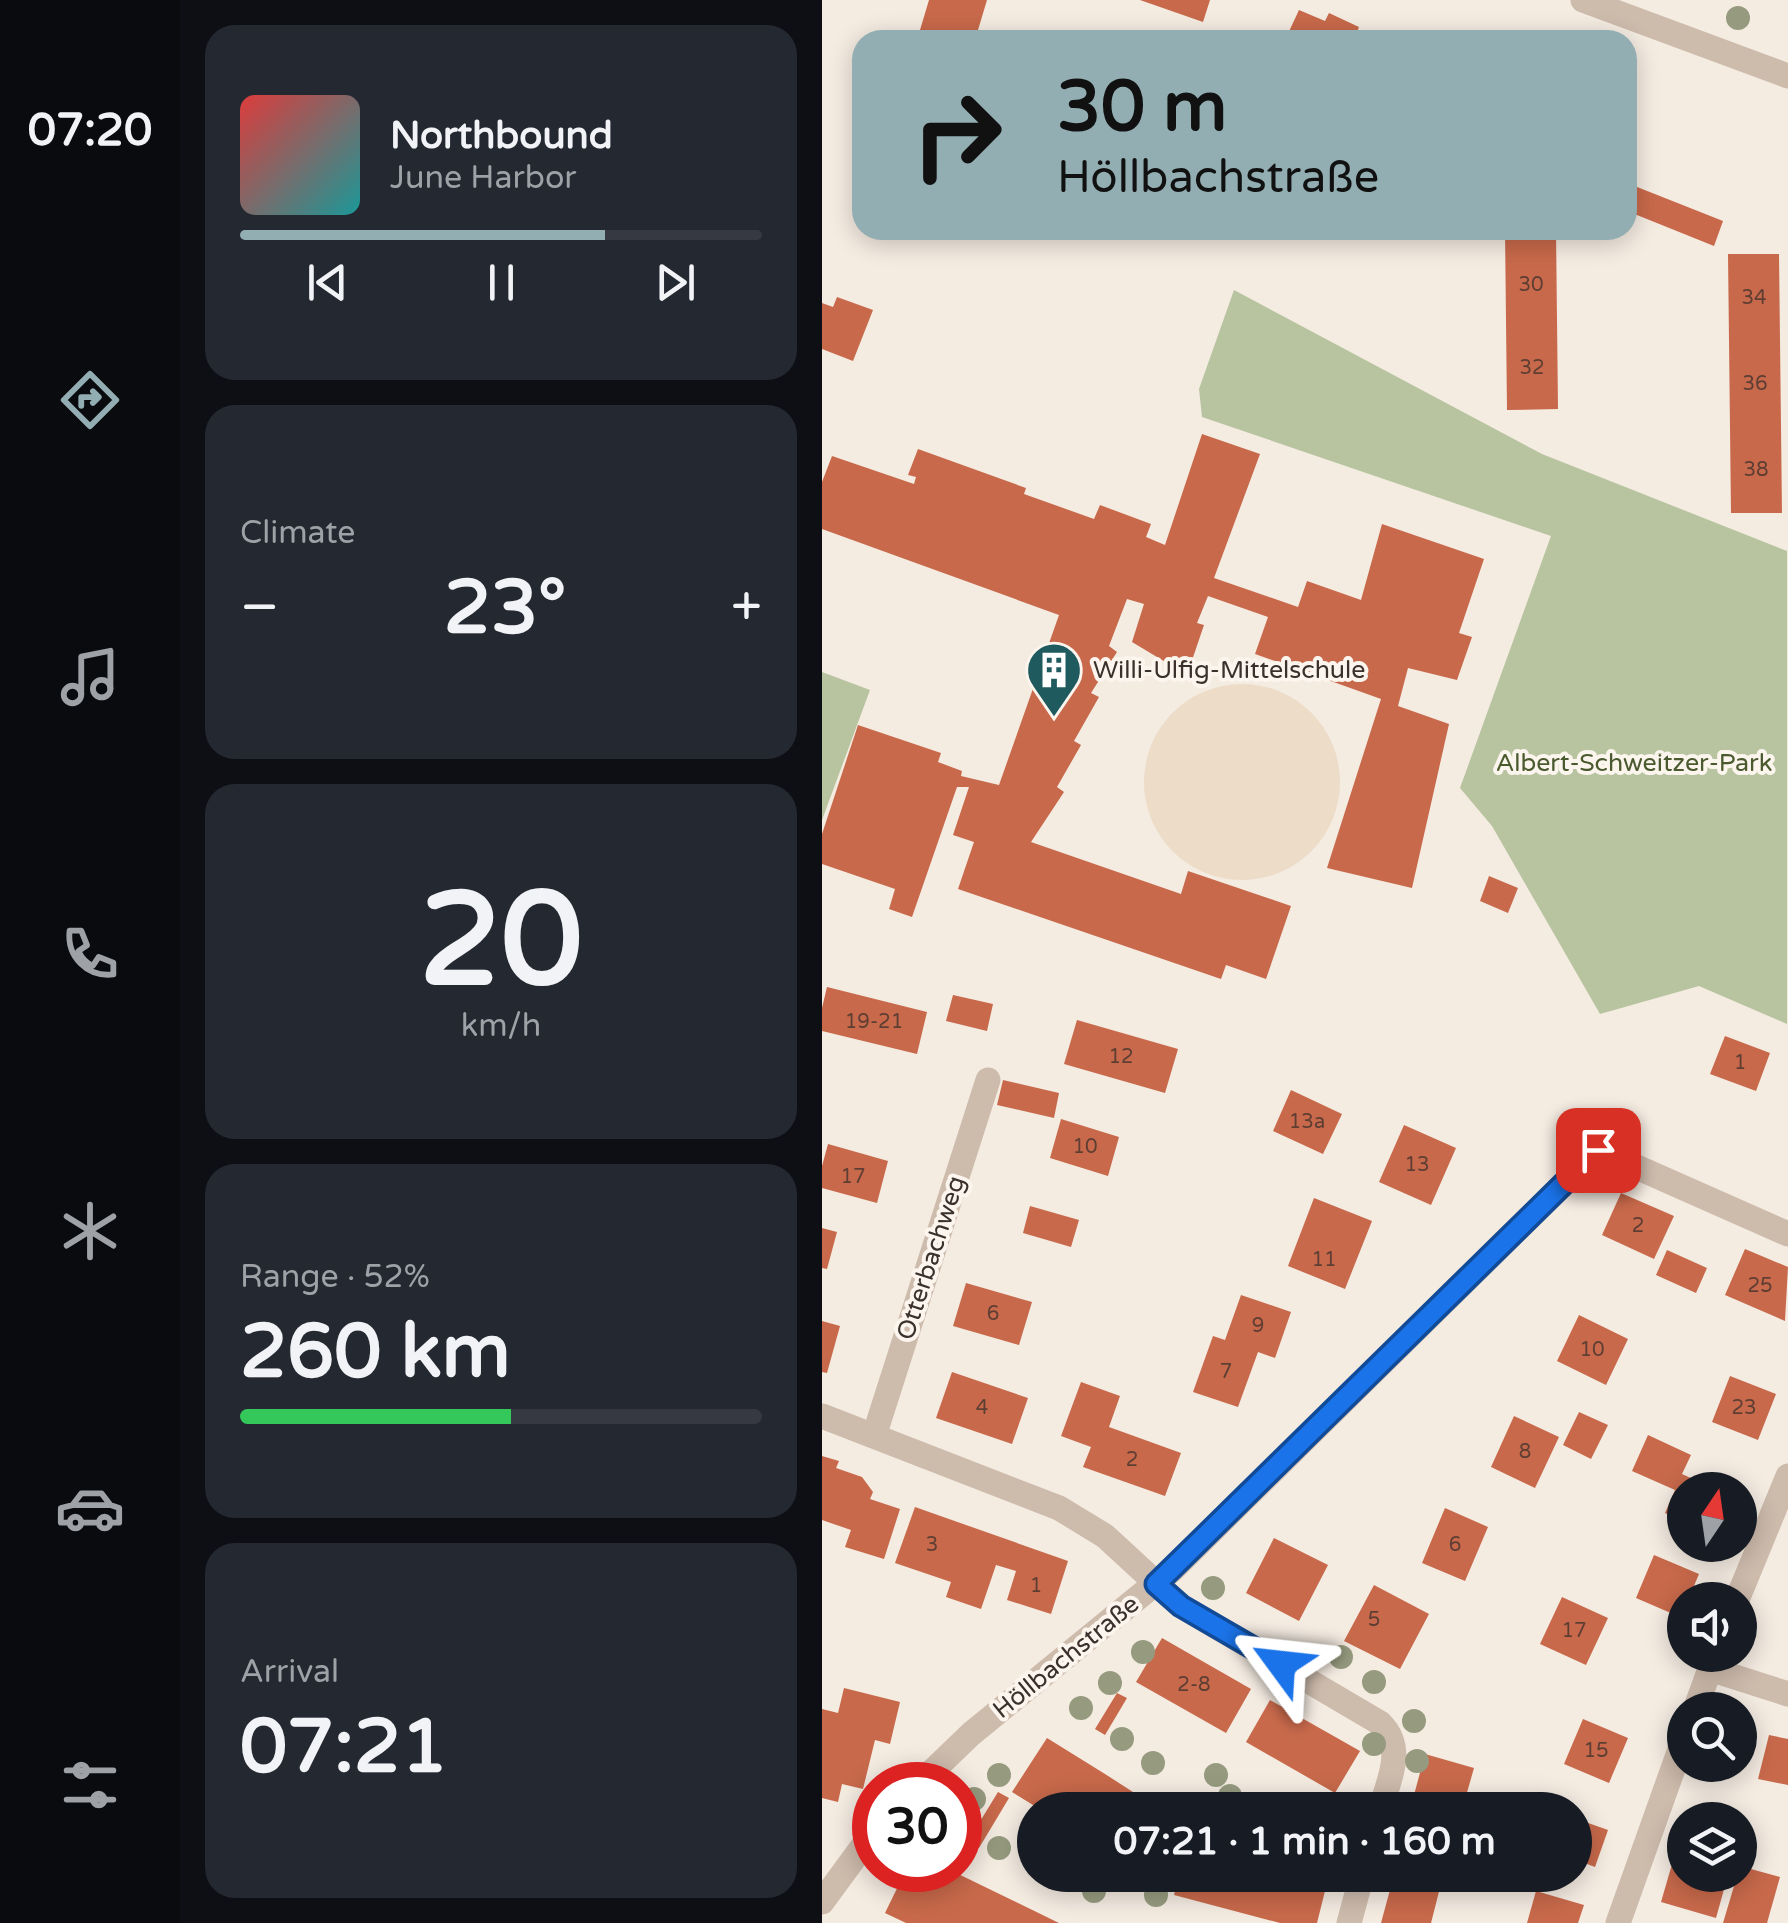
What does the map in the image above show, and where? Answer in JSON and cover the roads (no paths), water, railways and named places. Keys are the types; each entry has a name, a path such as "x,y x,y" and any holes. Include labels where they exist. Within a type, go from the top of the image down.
{"street":[{"path":"1583,0 1788,76"},
{"name":"Otterbachweg","path":"874,1436 988,1080"},
{"name":"Höllbachstraße","path":"942,1762 1156,1584 1598,1150 1788,1234"},
{"path":"822,1416 1059,1508 1105,1536 1181,1606 1380,1723 1394,1744 1394,1761 1385,1792"},
{"path":"1744,1582 1788,1476"},
{"path":"1736,1672 1788,1694"},
{"path":"1618,1923 1668,1782"},
{"path":"822,1902 852,1860"},
{"path":"1349,1923 1357,1892"}],"place":[{"name":"Willi-Ulfig-Mittelschule","path":"1054,719"}],"park label":[{"name":"Albert-Schweitzer-Park","path":"1634,763"}]}
